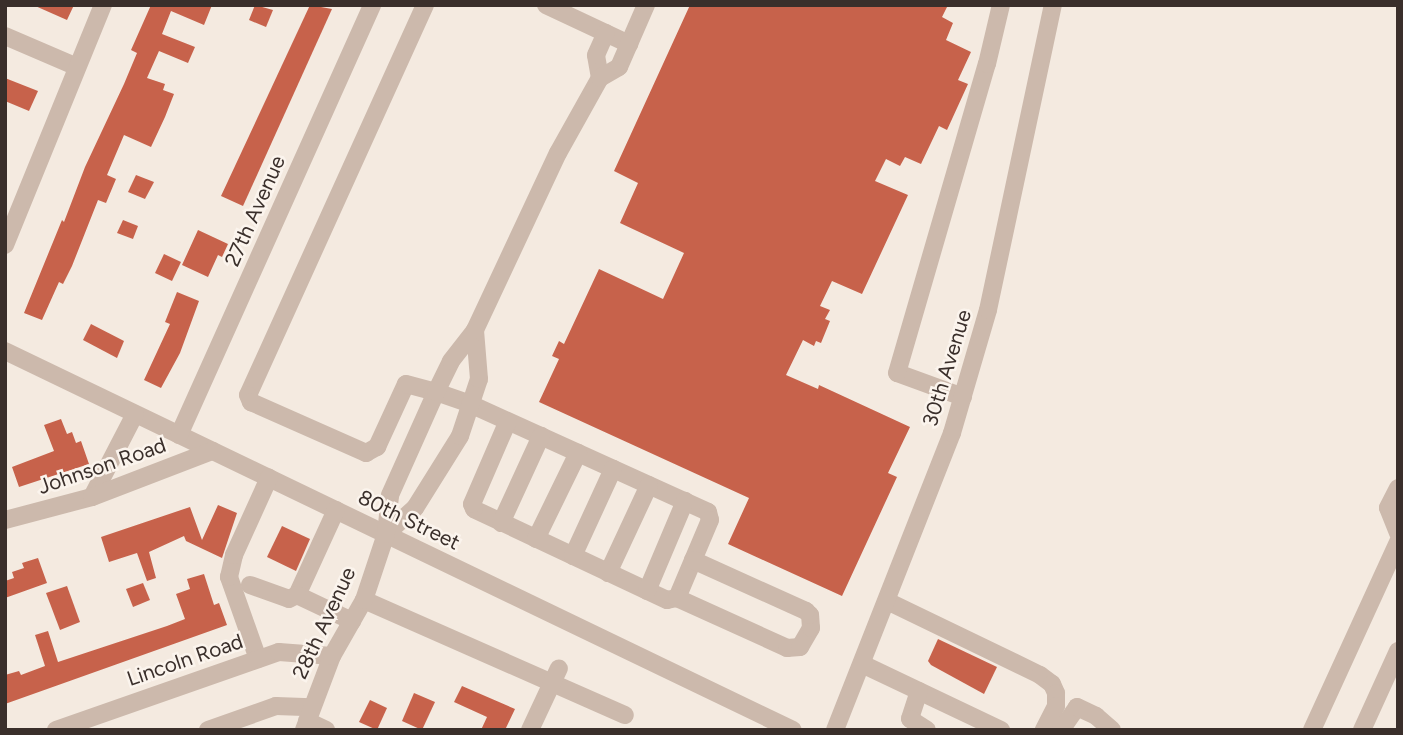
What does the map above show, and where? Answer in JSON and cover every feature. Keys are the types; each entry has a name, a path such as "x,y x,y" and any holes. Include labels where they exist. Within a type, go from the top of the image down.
{"street":[{"path":"5,245 103,5"},
{"name":"27th Avenue","path":"179,435 372,5"},
{"path":"425,5 248,392 249,399 360,453 371,452 377,447 406,384 470,404 685,501 708,512 710,516 677,598"},
{"path":"546,5 629,44"},
{"path":"606,33 596,55 600,78 619,66 646,5"},
{"path":"962,397 897,373 987,64 1001,5"},
{"name":"30th Avenue","path":"835,730 948,444 988,310 1053,5"},
{"path":"5,36 77,67"},
{"name":"28th Avenue","path":"307,719 332,656 364,600 386,534 390,495 436,392 451,361 475,330 558,153 600,78"},
{"path":"386,534 418,504 460,436 479,379 475,330"},
{"name":"80th Street","path":"5,351 793,730"},
{"path":"92,497 135,414"},
{"path":"508,421 472,505 474,509 667,600 677,598 787,648 800,647 811,628 810,615 806,611 693,560"},
{"path":"501,523 541,436"},
{"name":"Johnson Road","path":"5,520 92,497 212,451"},
{"path":"536,539 578,453"},
{"path":"573,556 613,469"},
{"path":"257,659 229,577 234,555 269,478"},
{"path":"608,573 649,485"},
{"path":"1398,488 1388,508 1398,533"},
{"path":"647,591 685,501"},
{"path":"250,585 289,599 297,595 336,510"},
{"path":"1312,730 1398,542"},
{"path":"297,595 352,621"},
{"path":"364,600 556,675 625,715"},
{"path":"887,601 1040,675 1052,684 1056,693 1056,706 1044,730"},
{"path":"1362,730 1398,651"},
{"name":"Lincoln Road","path":"56,730 279,652 332,656"},
{"path":"862,664 1000,730"},
{"path":"530,730 556,675"},
{"path":"919,691 910,719 927,730"},
{"path":"208,730 276,706 326,730"},
{"path":"1061,730 1077,707 1096,716 1112,730"}],"building":[{"path":"33,5 74,5 67,20"},
{"path":"151,5 212,5 204,25 171,11 162,34 195,47 188,63 159,51 147,78 165,84 163,90 174,94 165,117 151,147 124,135 107,175 116,179 106,203 98,200 72,266 63,284 59,282 42,320 24,313 85,167 137,53 131,50"},
{"path":"255,5 273,10 266,27 249,20"},
{"path":"310,5 332,9 243,206 221,196"},
{"path":"690,5 948,5 942,17 953,23 946,40 971,52 958,80 968,84 947,130 939,126 921,164 905,157 900,166 886,159 875,181 908,195 862,294 832,281 820,306 830,310 825,319 830,321 821,343 816,341 814,346 803,340 786,375 818,389 819,385 910,427 888,473 897,477 842,596 728,544 749,498 539,402 559,359 552,356 559,341 564,344 599,269 663,299 684,253 620,223 638,183 614,171"},
{"path":"5,78 38,91 29,111 5,101"},
{"path":"136,175 154,182 145,199 128,192"},
{"path":"123,220 138,226 133,239 117,233"},
{"path":"198,230 228,244 222,257 218,255 208,277 182,265"},
{"path":"164,254 181,262 172,281 155,273"},
{"path":"177,292 199,301 180,353 161,388 144,380 170,324 165,322"},
{"path":"91,324 124,341 117,358 83,340"},
{"path":"61,419 67,434 72,432 76,443 81,441 89,464 19,487 12,467 54,451 44,425"},
{"path":"218,505 237,513 222,558 186,541 184,536 149,552 156,578 147,581 137,553 109,562 101,537 190,507 202,540"},
{"path":"282,526 310,539 296,571 267,557"},
{"path":"38,558 47,583 5,598 5,581 14,578 12,572 24,568 22,563"},
{"path":"204,574 214,605 219,603 227,625 5,704 5,675 19,671 21,675 45,666 35,635 48,631 58,662 167,626 185,619 176,594 190,589 187,579"},
{"path":"143,583 150,600 133,607 126,589"},
{"path":"67,586 80,622 60,630 46,593"},
{"path":"938,639 997,667 984,694 931,665 928,661"},
{"path":"462,686 515,709 505,730 481,730 487,717 454,702"},
{"path":"414,693 435,702 422,730 402,721"},
{"path":"370,700 387,708 377,730 359,722"}]}
